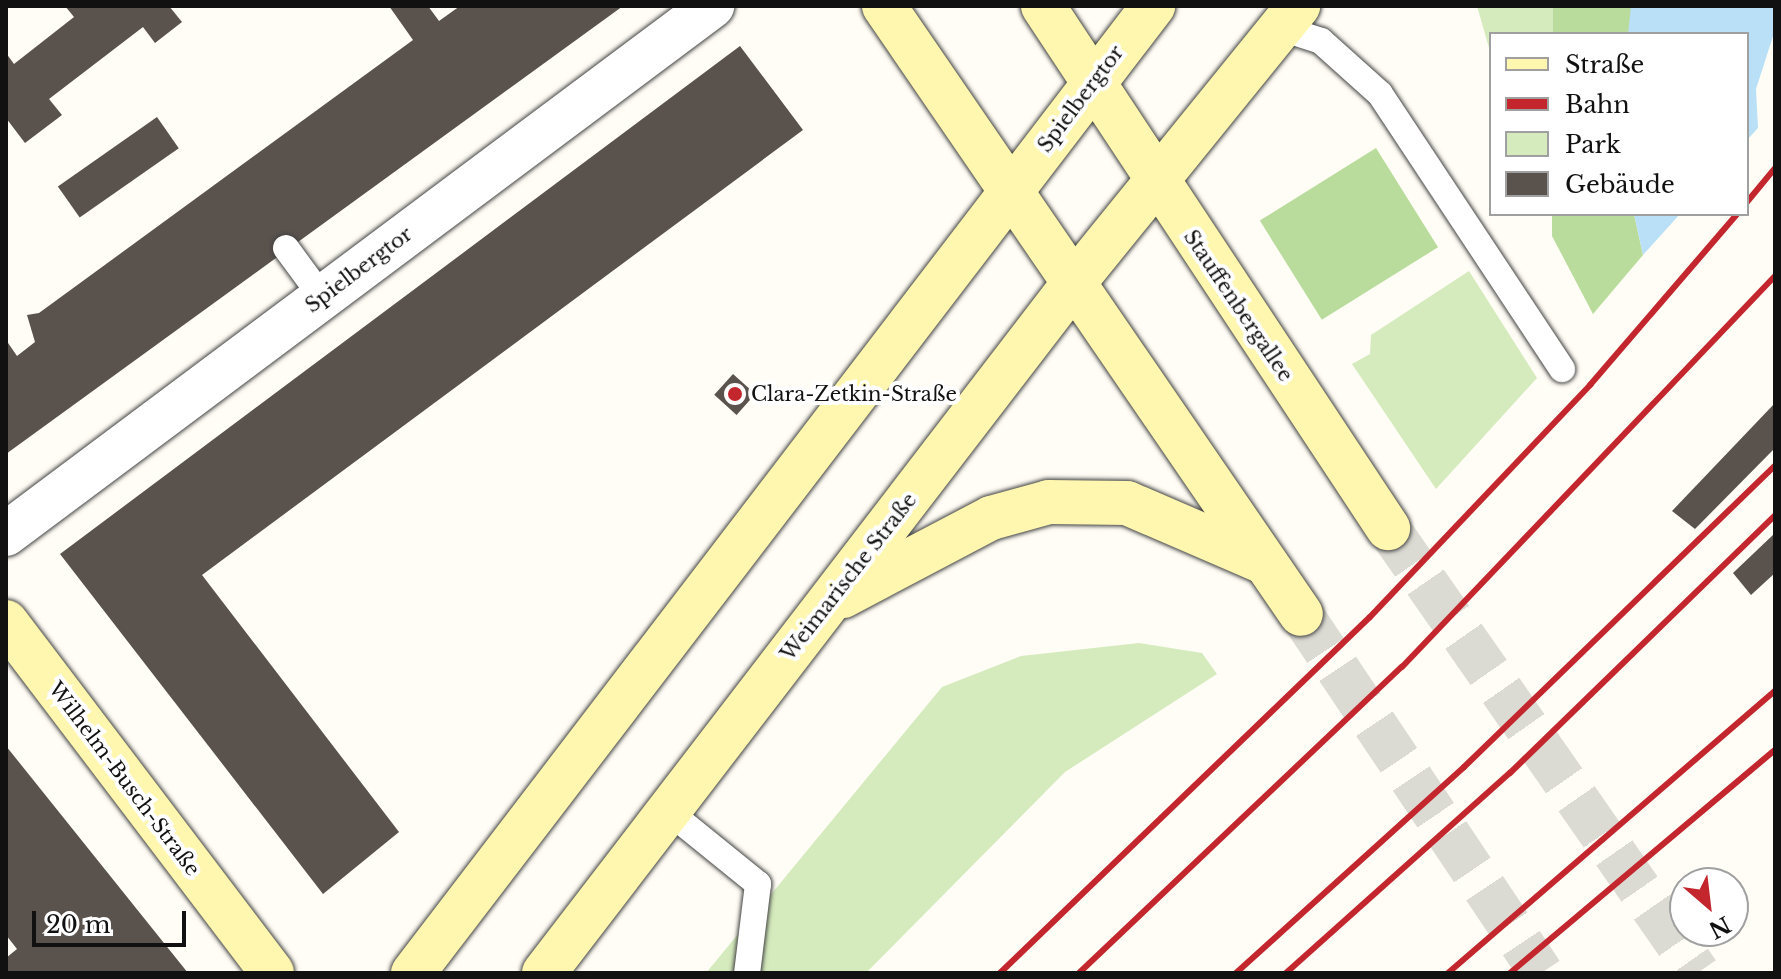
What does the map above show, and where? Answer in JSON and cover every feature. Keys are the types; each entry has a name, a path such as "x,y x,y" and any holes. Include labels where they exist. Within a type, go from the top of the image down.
{"main road":[{"path":"884,6 1301,614"},
{"path":"1043,6 1093,82"},
{"name":"Spielbergtor","path":"1011,193 1153,6"},
{"path":"1156,181 1289,17"},
{"name":"Stauffenbergallee","path":"1093,82 1388,528"},
{"name":"Weimarische Straße","path":"544,973 1073,284 1156,181"},
{"path":"413,973 1011,193"},
{"path":"830,603 991,518 1049,502 1127,503 1266,563"},
{"name":"Wilhelm-Busch-Straße","path":"6,622 272,973"}],"street":[{"name":"Spielbergtor","path":"6,534 712,6"}],"lane":[{"path":"1289,17 1380,94 1562,369"},
{"path":"286,248 322,297"},
{"path":"668,811 758,884 747,973"}],"green space":[{"path":"1477,6 1553,6 1553,32 1489,32 1489,48"},
{"path":"1553,6 1631,6 1631,32 1553,32"},
{"path":"1376,148 1438,247 1322,320 1260,221"},
{"path":"1552,216 1634,216 1643,255 1593,314 1552,236"},
{"path":"1469,271 1537,378 1436,489 1352,364 1370,354 1371,335"},
{"path":"1139,643 1202,653 1217,674 1065,772 866,973 706,973 942,687 1021,656"}],"water":[{"path":"1631,6 1775,6 1775,30 1756,89 1758,128 1749,138 1749,32 1628,32"},
{"path":"1634,216 1678,216 1643,255"}],"building":[{"path":"65,6 169,6 182,22 155,43 143,27 49,99 62,115 25,143 6,118 6,53 14,64 74,17"},
{"path":"389,6 428,6 439,21 460,6 623,6 6,454 6,340 17,356 35,342 27,315 39,313 413,40"},
{"path":"740,46 803,130 202,575 399,832 323,894 60,554"},
{"path":"157,117 179,148 80,218 58,186"},
{"name":"Clara-Zetkin-Straße","path":"733,374 755,394 737,415 714,395"},
{"path":"1775,403 1775,448 1695,529 1672,511"},
{"path":"1775,533 1775,573 1751,595 1733,573"},
{"path":"6,746 188,973 6,973 6,958 17,949 6,935"}],"tunnel":[{"path":"1388,528 1698,973"},
{"path":"1301,614 1541,973"}],"railway":[{"path":"1749,200 1775,168"},
{"path":"1000,973 1370,617 1590,385 1735,216"},
{"path":"1079,973 1402,667 1775,276"},
{"path":"1236,973 1464,767 1775,466"},
{"path":"1286,973 1510,773 1775,515"},
{"path":"1448,973 1775,691"},
{"path":"1510,973 1775,750"}],"place":[{"name":"Clara-Zetkin-Straße","path":"735,394"}]}
